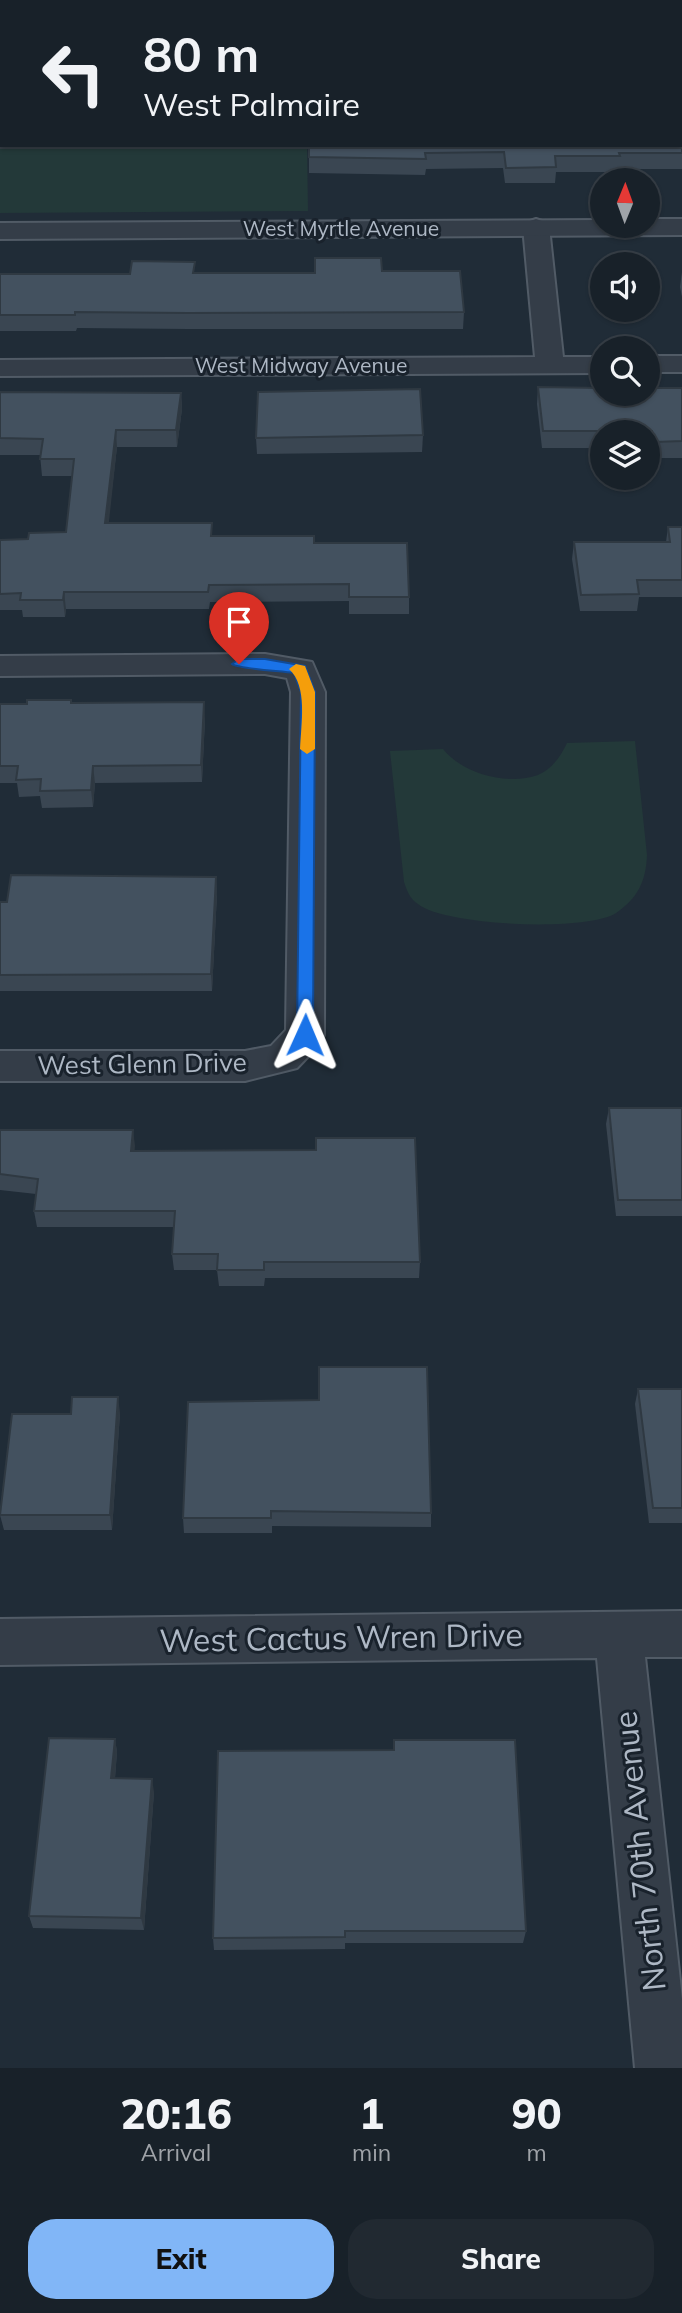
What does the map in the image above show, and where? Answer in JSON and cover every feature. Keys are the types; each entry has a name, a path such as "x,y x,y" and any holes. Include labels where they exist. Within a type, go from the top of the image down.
{"street":[{"name":"West Myrtle Avenue","path":"0,231 682,227"},
{"path":"536,228 550,365"},
{"path":"660,365 682,364"},
{"name":"West Midway Avenue","path":"0,368 590,365"},
{"name":"West Glenn Drive","path":"0,666 265,664 300,669 308,692 305,1035 283,1058 245,1066 0,1066"},
{"name":"North 70th Avenue","path":"619,1634 662,2068"},
{"name":"West Cactus Wren Drive","path":"0,1642 682,1634"}],"green space":[{"path":"0,147 307,147 308,211 0,213"},
{"path":"635,741 647,855 643,881 630,901 616,913 577,923 485,922 433,911 418,904 411,897 404,882 390,751 443,749 452,758 474,771 487,776 513,779 538,775 548,769 556,762 567,743"}],"building":[{"path":"309,147 682,147 682,153 555,156 556,167 506,168 504,152 425,153 426,159 309,157"},
{"path":"315,258 381,258 382,271 460,271 464,312 75,312 75,315 0,315 0,274 130,274 132,261 195,262 193,273 315,273"},
{"path":"538,387 590,388 590,406 660,406 660,388 682,388 682,441 660,442 660,420 590,420 590,431 543,431"},
{"path":"420,389 423,435 256,438 258,392"},
{"path":"0,392 181,393 176,430 116,430 105,523 212,523 211,536 314,536 314,543 407,543 409,597 349,597 349,584 209,585 208,592 64,592 63,600 20,600 21,593 0,594 0,540 28,539 29,533 66,532 74,459 40,459 43,439 0,438"},
{"path":"668,527 682,527 682,580 637,580 639,594 581,595 574,542 670,542"},
{"path":"27,700 71,700 71,703 204,702 201,765 93,766 91,790 40,791 41,779 16,780 18,766 0,766 0,704 27,704"},
{"path":"11,875 216,877 211,974 0,975 0,902 7,902"},
{"path":"609,1108 682,1108 682,1200 618,1200"},
{"path":"0,1130 133,1130 131,1151 316,1150 316,1138 415,1138 420,1262 264,1262 264,1270 217,1270 218,1254 172,1254 175,1211 34,1211 38,1179 0,1174"},
{"path":"319,1367 427,1367 431,1513 271,1511 271,1518 183,1518 188,1402 319,1400"},
{"path":"638,1389 682,1389 682,1508 653,1508"},
{"path":"72,1397 118,1397 110,1515 0,1515 12,1414 71,1414"},
{"path":"49,1738 115,1739 111,1778 152,1779 141,1918 29,1916"},
{"path":"394,1740 515,1740 526,1931 345,1931 345,1937 213,1938 218,1751 394,1750"}],"slow traffic":[{"path":"296,669 300,669 308,692 307,749"}],"route":[{"path":"239,664 265,664 300,669 308,692 305,1035"}]}
